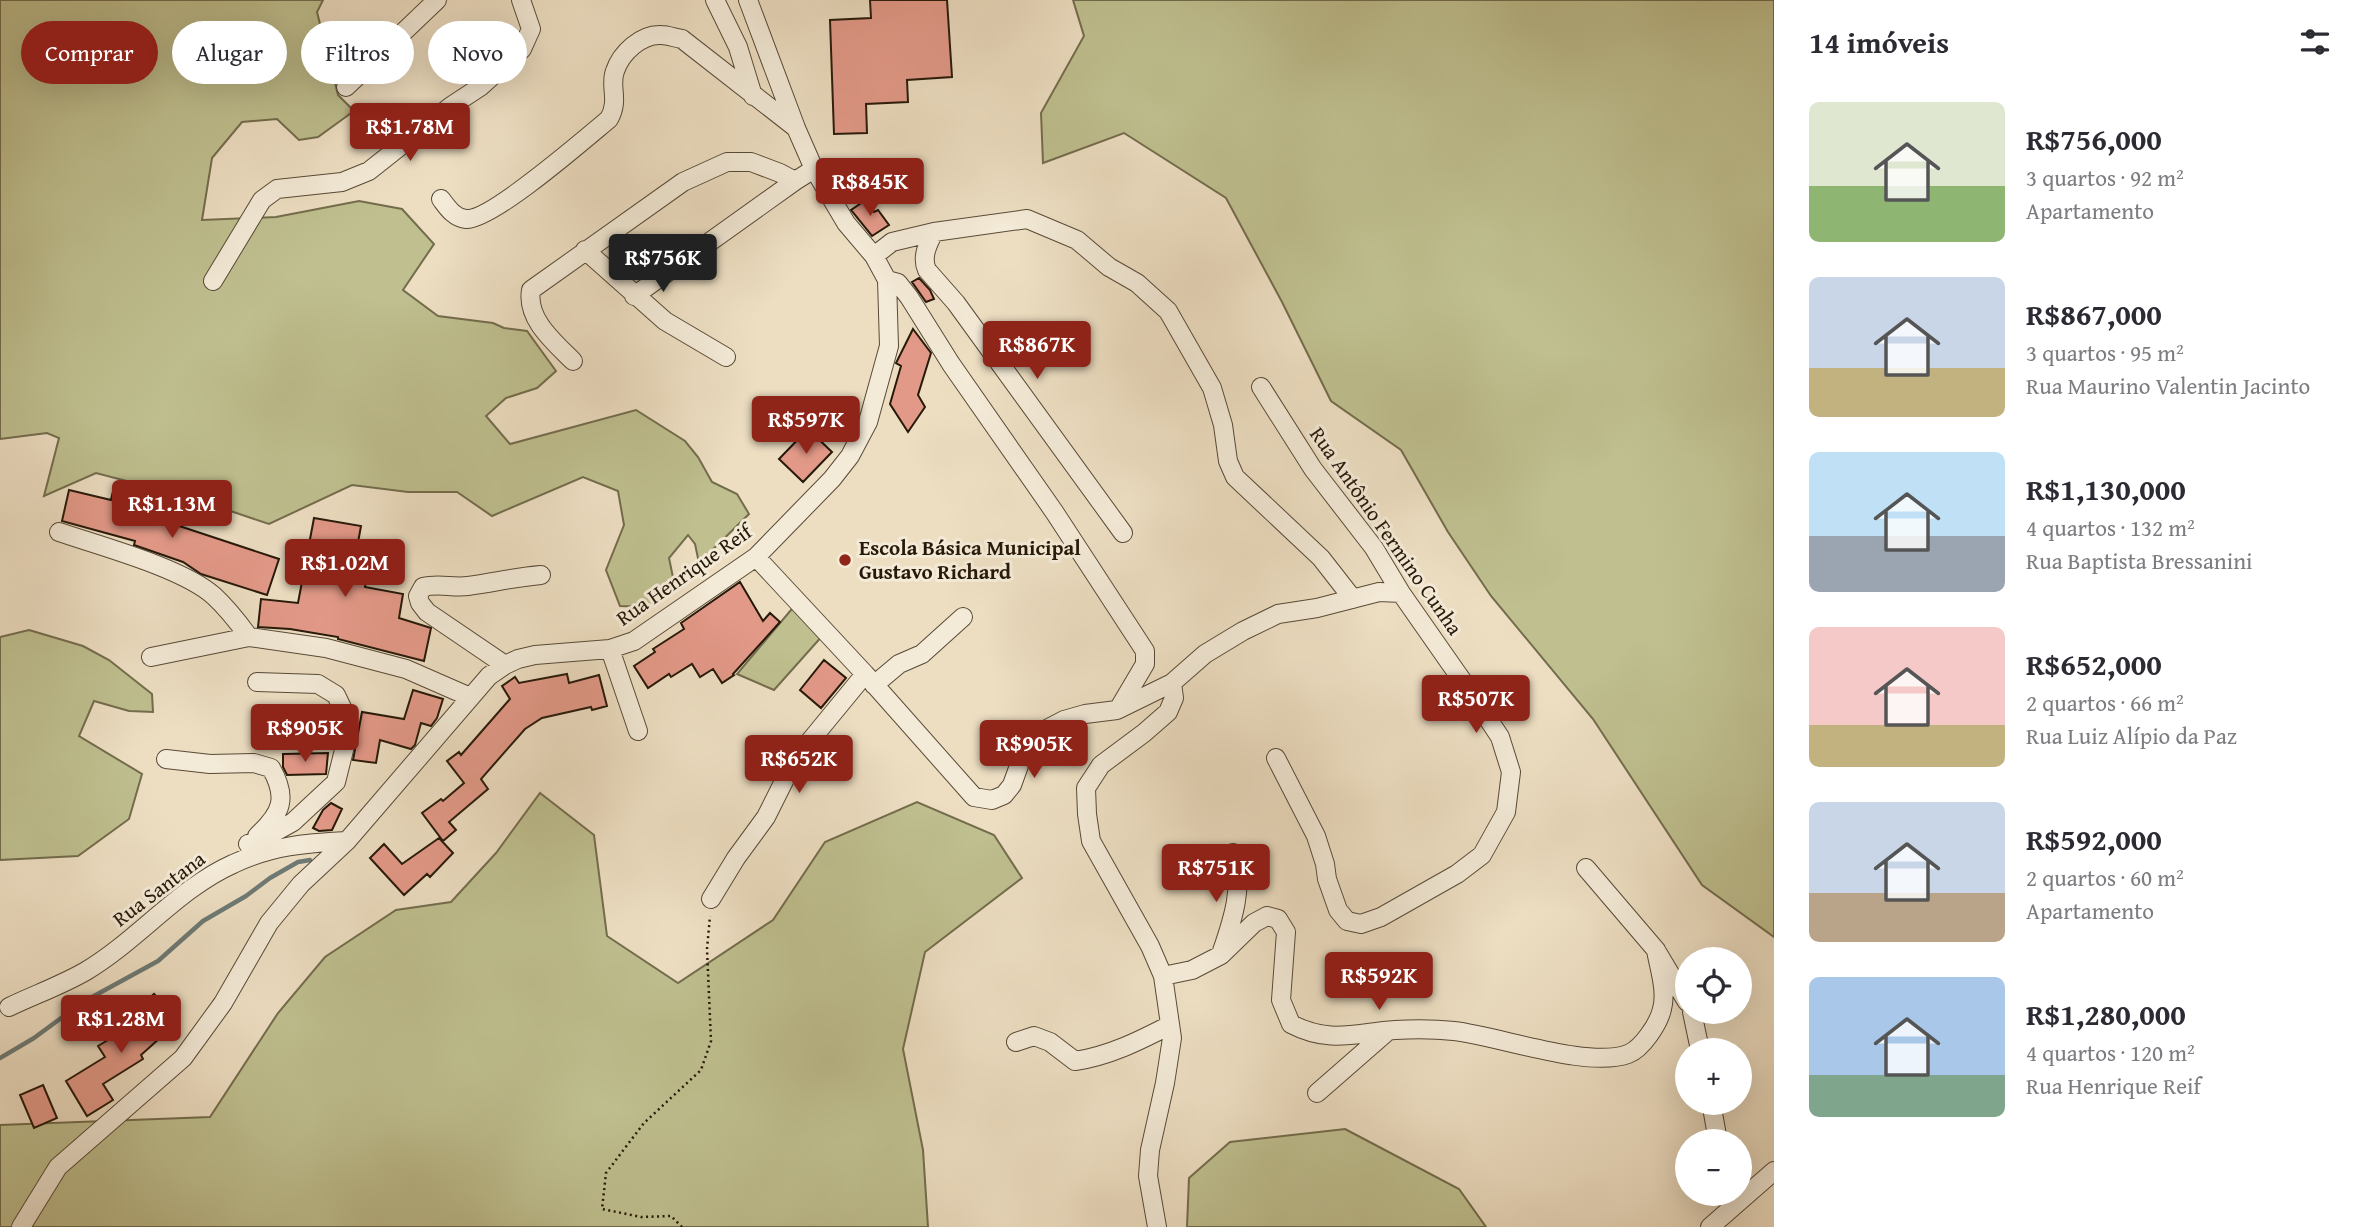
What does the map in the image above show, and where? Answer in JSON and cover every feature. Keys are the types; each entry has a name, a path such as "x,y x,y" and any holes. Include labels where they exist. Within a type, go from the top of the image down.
{"street":[{"path":"346,87 437,0"},
{"path":"213,281 262,200 277,188 342,182 369,171 451,106 480,87 522,49 531,29 520,0"},
{"path":"715,0 738,47 753,96"},
{"name":"Rua Henrique Reif","path":"21,1227 58,1167 183,1058 223,1003 269,923 302,884 347,841 489,676 505,664 535,655 610,649 634,641 756,557 832,479 850,456 868,422 889,346 887,280 874,256 846,223 814,169 748,0"},
{"path":"441,199 452,213 466,219 481,215 545,173 609,119 615,108 614,72 628,50 644,38 659,34 682,39 796,128"},
{"path":"573,361 541,328 529,301 531,290 683,182 727,162 751,162 795,181"},
{"path":"634,296 814,169"},
{"path":"874,256 892,242 934,232 1027,219 1077,240 1110,267 1137,283 1168,311 1212,388 1223,425 1228,461 1235,477 1321,558 1353,599"},
{"path":"934,232 925,254 924,263 927,270 956,303 1123,533"},
{"path":"585,250 665,321 726,357"},
{"path":"887,280 898,283 909,297 951,364 1055,513 1145,651 1145,664 1117,710"},
{"name":"Rua Antônio Fermino Cunha","path":"1261,387 1313,469 1374,548 1401,593 1500,737 1511,772 1506,812 1482,855 1457,874 1381,917 1361,924 1347,920 1338,910 1316,836 1276,758"},
{"path":"59,531 178,574 212,594 232,614 248,637"},
{"path":"756,557 975,797 992,800 1004,795 1012,785 1025,749 1043,731 1064,720 1117,710 1172,682 1205,654 1278,614 1378,592 1401,593"},
{"path":"505,664 428,612 418,596 423,587 435,583 465,586 512,577 541,575"},
{"path":"711,899 766,817 785,779 851,689 922,654 964,617"},
{"path":"150,657 248,637 326,649 406,669 470,697"},
{"path":"610,649 638,731"},
{"path":"248,844 293,822 336,782 344,750 345,716 336,695 318,684 257,682"},
{"path":"1157,1227 1148,1176 1150,1150 1172,1038 1163,976 1150,946 1091,841 1086,788 1101,765 1168,712 1174,698 1172,682"},
{"path":"166,759 210,764 254,763 271,768 280,783 281,807 231,864"},
{"name":"Rua Santana","path":"9,1007 87,970 203,881 231,864 297,843 347,841"},
{"path":"1221,955 1236,905 1238,869 1233,853"},
{"path":"1586,868 1656,950 1675,982"},
{"path":"1163,976 1192,970 1221,955 1254,923 1267,916 1278,919 1286,932 1281,1000 1291,1024 1308,1033 1331,1036 1388,1031 1454,1031 1597,1059 1630,1054 1652,1033 1663,1007 1656,950"},
{"path":"1016,1042 1034,1036 1050,1042 1075,1061 1095,1058 1170,1025"},
{"path":"1317,1093 1388,1031"},
{"path":"1752,1185 1774,1171"},
{"path":"1710,1227 1723,1206"}],"path":[{"path":"682,1227 671,1216 641,1217 602,1209 606,1173 644,1123 701,1070 711,1041 707,949 711,899"}],"green space":[{"path":"0,0 323,0 317,12 319,21 301,21 301,84 335,84 338,95 354,111 318,137 299,140 277,119 242,122 212,158 202,220 276,217 359,201 402,209 434,244 403,290 438,316 493,323 504,328 527,331 556,371 537,388 506,398 486,416 510,444 636,410 685,441 712,482 737,494 749,514 699,563 695,544 688,535 669,558 675,587 648,607 620,606 606,570 624,525 618,491 583,477 492,516 457,492 408,492 352,485 269,524 192,498 96,473 44,496 59,438 47,433 0,439"},
{"path":"1073,0 1774,0 1774,937 1702,885 1593,719 1491,596 1448,532 1401,450 1331,401 1226,198 1124,133 1043,163 1041,113 1084,36"},
{"path":"796,604 824,634 774,690 737,674"},
{"path":"29,630 83,646 109,660 152,694 153,712 129,711 94,701 79,736 142,774 129,819 78,856 0,860 0,637"},
{"path":"540,793 594,835 607,936 678,983 773,920 825,842 917,802 994,835 1022,878 925,952 903,1049 923,1150 928,1227 0,1227 0,1125 210,1117 278,1013 325,957 396,910 451,902 496,853"},
{"path":"1345,1129 1459,1189 1486,1227 1187,1227 1189,1178 1230,1142"}],"building":[{"path":"870,0 947,0 952,77 907,80 908,102 866,104 867,133 834,134 830,20 871,18"},
{"path":"866,200 874,212 878,210 889,225 872,236 851,210"},
{"path":"919,278 934,299 926,302 912,282"},
{"path":"913,329 931,353 918,395 925,407 908,432 890,404 901,366 896,363"},
{"path":"808,429 832,452 803,482 779,459"},
{"path":"114,487 137,492 134,508 140,510 140,513 279,559 267,595 201,574 183,562 134,545 135,541 62,521 69,490 111,500"},
{"path":"314,518 361,526 355,559 369,562 365,587 403,594 399,618 431,628 424,661 338,637 258,627 261,599 298,603"},
{"path":"740,582 763,621 770,613 780,622 734,675 722,683 713,669 700,677 692,664 671,677 669,674 648,688 634,666 655,652 653,649 684,629 681,623"},
{"path":"824,660 846,678 821,708 800,690"},
{"path":"567,674 569,683 599,675 607,706 542,718 525,729 481,779 488,789 449,822 456,830 443,841 422,813 441,799 443,801 464,783 447,761 459,752 461,755 510,699 502,686 515,677 519,683"},
{"path":"413,690 443,699 437,718 431,726 421,723 415,745 411,749 380,740 376,763 353,760 362,712 404,719"},
{"path":"328,753 326,774 287,775 283,767 283,754"},
{"path":"331,803 342,809 332,830 319,831 313,828 323,810"},
{"path":"439,838 453,853 430,877 427,874 404,895 370,858 384,844 402,864"},
{"path":"154,994 179,1021 141,1055 143,1059 103,1084 113,1100 87,1116 66,1081 105,1057 98,1046 128,1028 145,1012 140,1007"},
{"path":"43,1085 57,1118 34,1128 20,1095"}],"waterway":[{"path":"0,1058 34,1038 83,1002 158,961 203,921 246,896 270,878 298,862 310,860"}],"place":[{"name":"Escola Básica Municipal Gustavo Richard","path":"845,560"}]}
